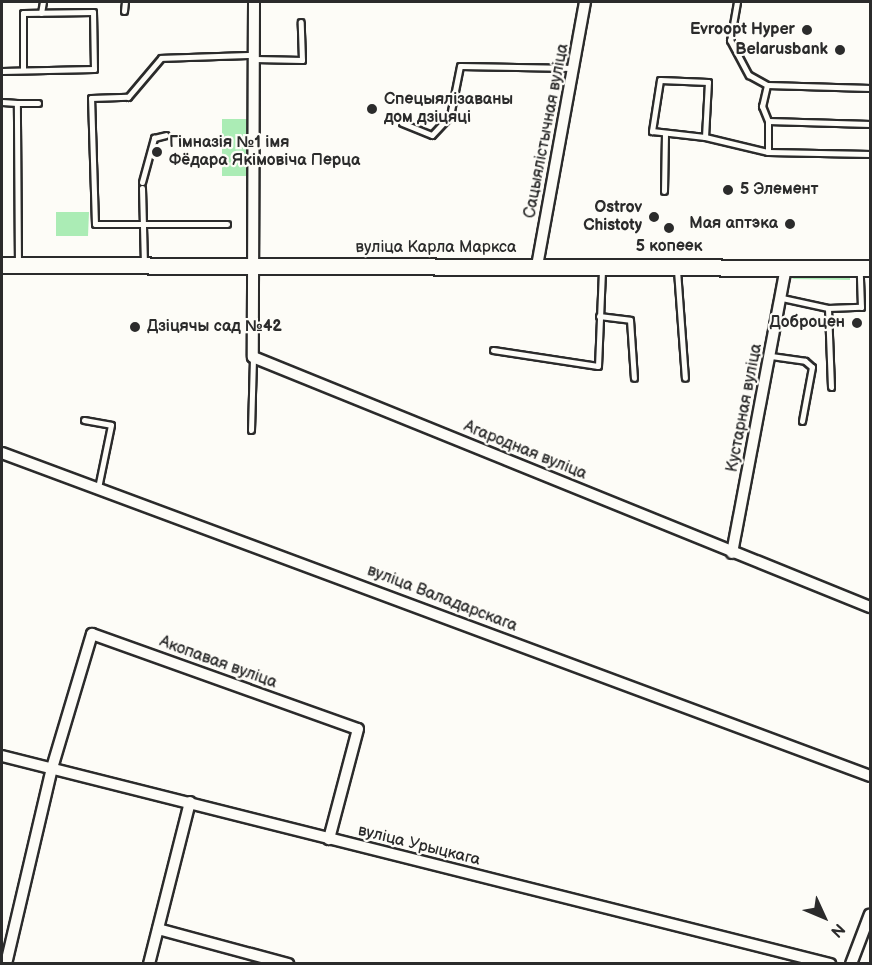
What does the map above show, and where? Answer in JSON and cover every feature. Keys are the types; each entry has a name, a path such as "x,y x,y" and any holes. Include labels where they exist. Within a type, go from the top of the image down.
{"main road":[{"name":"вуліца Карла Маркса","path":"2,266 865,268"}],"street":[{"path":"252,357 254,2"},
{"name":"Сацыялістычная вуліца","path":"537,266 585,2"},
{"name":"Кустарная вуліца","path":"732,553 782,298 786,267"},
{"name":"Агародная вуліца","path":"252,357 870,607"},
{"name":"вуліца Валадарскага","path":"2,453 870,776"},
{"name":"Акопавая вуліца","path":"52,768 92,634 358,729 329,839"},
{"name":"вуліца Урыцкага","path":"2,756 830,963"},
{"path":"6,963 52,768"},
{"path":"149,963 190,802"},
{"path":"851,963 870,914"},
{"path":"158,929 288,963"}],"lane":[{"path":"41,13 43,2"},
{"path":"124,11 125,2"},
{"path":"737,2 730,40 748,75 767,85 870,88"},
{"path":"2,71 94,69 93,12 23,13 23,70"},
{"path":"226,224 95,224 91,98 128,97 161,58 253,57 302,60 302,22"},
{"path":"402,123 432,135 450,116 459,66 574,68"},
{"path":"705,137 708,82 660,80 652,132 705,137 768,152 870,154"},
{"path":"767,85 762,106 768,121 768,152"},
{"path":"2,102 38,103"},
{"path":"17,103 18,267"},
{"path":"768,121 870,124"},
{"path":"664,133 664,191"},
{"path":"144,266 140,224 142,185 154,138 166,135"},
{"path":"782,298 828,308 861,307 865,268"},
{"path":"493,350 598,366 602,269"},
{"path":"677,269 685,378"},
{"path":"828,308 831,387"},
{"path":"599,316 630,320 634,378"},
{"path":"771,356 805,361 812,367 802,421"},
{"path":"251,430 252,357"},
{"path":"84,420 111,425 98,488"}],"green space":[{"path":"222,119 247,119 246,176 222,176"},
{"path":"56,212 89,212 88,236 56,236"},
{"path":"803,275 850,276 850,280 791,279"}],"place":[{"name":"Evroopt Hyper","path":"807,30"},
{"name":"Belarusbank","path":"840,50"},
{"name":"Спецыялізаваны дом дзіцяці","path":"372,109"},
{"name":"Гімназія №1 імя Фёдара Якімовіча Перца","path":"157,152"},
{"name":"5 Элемент","path":"728,190"},
{"name":"Ostrov Chistoty","path":"654,217"},
{"name":"Мая аптэка","path":"790,224"},
{"name":"5 копеек","path":"669,228"},
{"name":"Доброцен","path":"857,323"},
{"name":"Дзіцячы сад №42","path":"135,327"}]}
